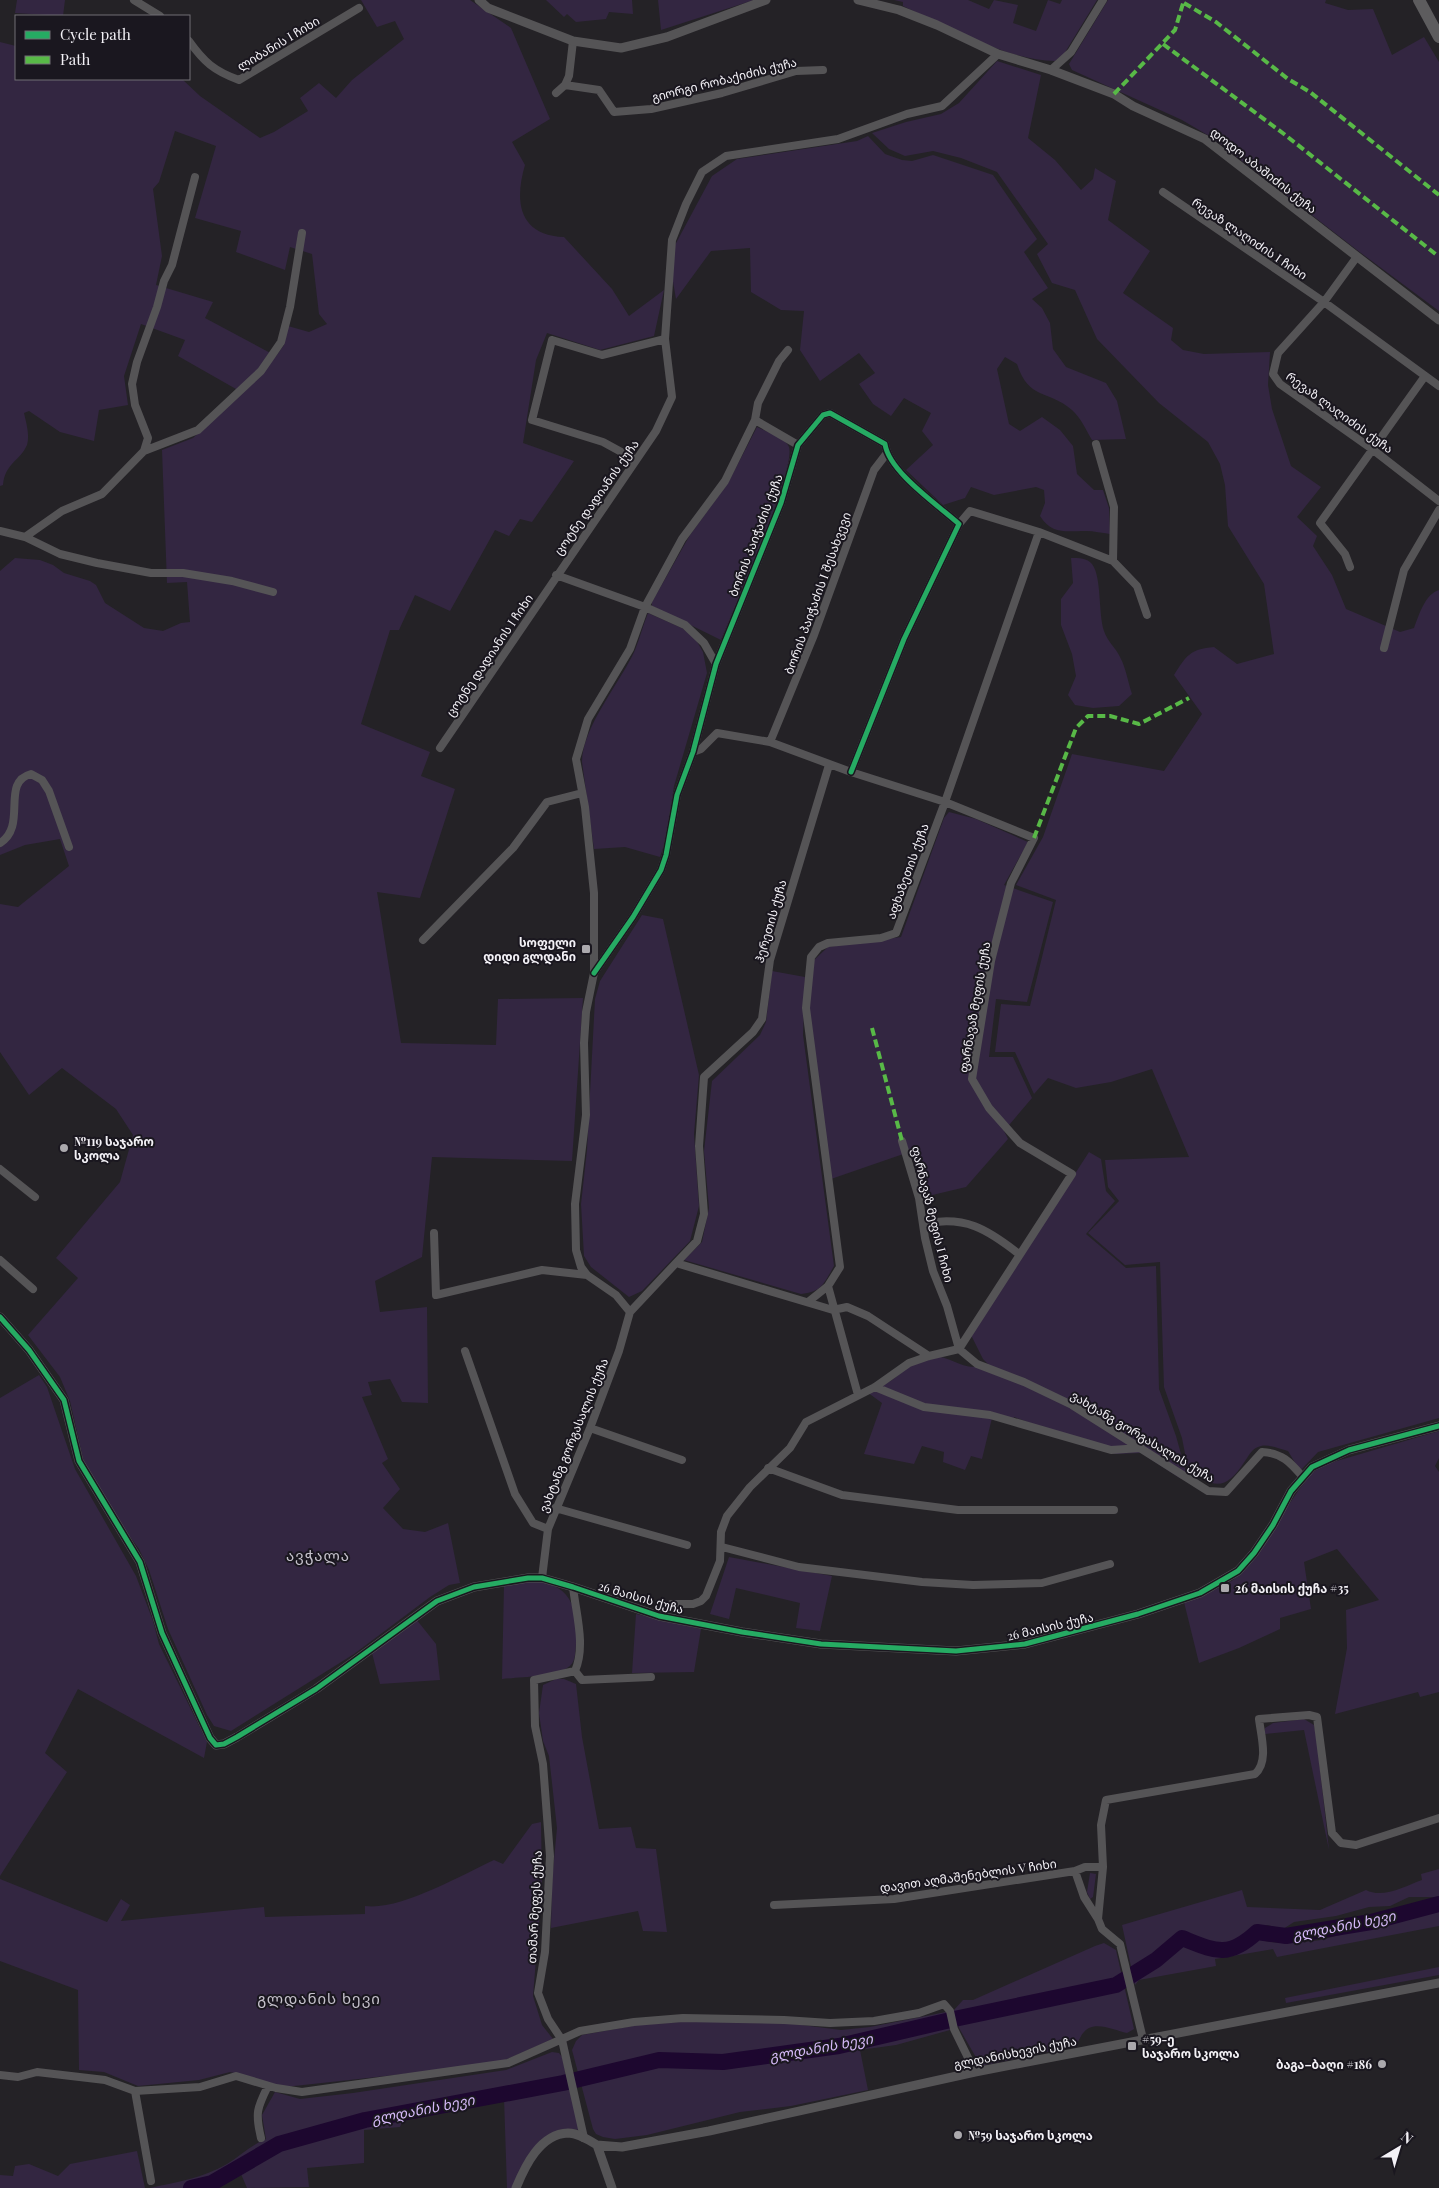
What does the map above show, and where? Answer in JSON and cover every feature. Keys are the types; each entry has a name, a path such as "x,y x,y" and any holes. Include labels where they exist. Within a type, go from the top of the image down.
{"highway":[{"path":"1419,0 1439,37"}],"street":[{"path":"134,0 158,15"},
{"path":"479,0 488,8 573,42 621,48 667,38 766,0"},
{"name":"დოდო აბაშიძის ქუჩა","path":"858,0 899,10 937,25 998,54 1051,70 1114,94 1133,106 1205,139 1356,258 1439,320"},
{"path":"1051,70 1071,52 1103,0"},
{"name":"ლიბანის I ჩიხი","path":"190,43 204,62 222,74 239,80 359,8"},
{"path":"556,93 565,85 569,76 573,42"},
{"name":"ცოტნე დადიანის ქუჩა","path":"716,664 704,643 685,625 645,607 556,574 656,431 672,397 665,339 672,240 686,204 702,172 726,156 838,139 907,114 942,106 998,54"},
{"name":"გიორგი რობაქიძის ქუჩა","path":"565,85 599,90 614,112 651,109 722,93 796,71 823,70"},
{"path":"144,451 148,438 135,406 132,384 137,362 157,307 164,281 172,265 195,177"},
{"name":"რევაზ ლაღიძის I ჩიხი","path":"1163,192 1324,302 1439,386"},
{"path":"25,537 62,511 102,494 144,451 198,430 261,371 281,342 290,307 302,233"},
{"name":"რევაზ ლაღიძის ქუჩა","path":"1356,258 1324,302 1278,353 1273,374 1280,384 1372,449 1439,500"},
{"path":"636,460 602,442 532,420 544,367 552,340 602,355 665,339"},
{"path":"630,1312 616,1295 587,1275 577,1258 575,1204 585,1134 586,1019 594,973 594,893 576,759 588,718 630,649 645,607 682,539 725,481 755,420 758,403 779,361 788,350"},
{"path":"1350,567 1345,554 1320,523 1425,376"},
{"name":"ბორის პაიჭაძის ქუჩა","path":"594,973 623,932 661,870 666,855 677,795 693,752 716,664 781,503 798,445 823,416 830,413 886,444 887,453 894,466 960,524"},
{"path":"755,420 798,445"},
{"path":"1096,444 1114,508 1113,561"},
{"name":"ბორის პაიჭაძის I შესახვევი","path":"770,742 811,643 874,470 887,453"},
{"path":"1384,648 1404,570 1439,510"},
{"path":"851,772 904,639 960,524 970,511 1039,532 1113,561 1137,586 1147,615"},
{"path":"0,531 25,537 60,554 97,563 150,573 183,573 232,581 273,592"},
{"name":"აფხაზეთის ქუჩა","path":"808,1302 828,1286 840,1267 807,1016 811,957 819,946 828,943 880,938 896,933 945,802 1039,532"},
{"name":"ცოტნე დადიანის I ჩიხი","path":"440,748 556,574"},
{"path":"693,752 701,750 717,733 770,742 851,772 945,802"},
{"name":"ჰერეთის ქუჩა","path":"676,1264 697,1241 704,1214 699,1146 704,1077 753,1032 762,1019 770,960 829,764"},
{"path":"0,842 9,833 12,823 15,784 22,776 32,774 42,780 49,790 69,848"},
{"path":"423,940 512,848 547,802 582,793"},
{"name":"ფარნავაზ მეფის ქუჩა","path":"945,802 1034,838 1009,891 992,961 972,1079 989,1108 1020,1143 1072,1174 959,1349"},
{"name":"ფარნავაზ მეფის I ჩიხი","path":"902,1141 919,1198 933,1271 947,1306 959,1349"},
{"path":"0,1169 35,1197"},
{"path":"923,1224 942,1220 965,1222 992,1233 1019,1254"},
{"path":"434,1233 436,1294 542,1270 587,1275"},
{"path":"0,1260 33,1289"},
{"path":"676,1264 833,1310 847,1307 868,1316 929,1356"},
{"name":"ვახტანგ გორგასალის ქუჩა","path":"542,1578 548,1529 555,1508 590,1428 619,1351 630,1312 676,1264"},
{"path":"828,1286 833,1310 858,1395"},
{"path":"0,1317 29,1350 64,1400 79,1461 140,1562 162,1634 210,1738 216,1745 224,1744 237,1737 316,1689 437,1601 457,1593 498,1582 542,1578"},
{"path":"660,1616 671,1604 693,1604 701,1602 706,1596 720,1561 722,1547 721,1532 726,1516 768,1468 790,1448 806,1422 875,1387 908,1363 959,1349"},
{"name":"ვახტანგ გორგასალის ქუჩა","path":"959,1349 977,1364 1024,1382 1072,1405 1208,1491 1226,1492 1262,1452 1272,1452 1286,1458 1302,1476"},
{"path":"465,1351 515,1494 533,1523 548,1529"},
{"path":"875,1387 924,1407 990,1415 1111,1450 1142,1448"},
{"name":"26 მაისის ქუჩა","path":"542,1578 660,1616 742,1632 860,1647 956,1651 1025,1644 1185,1600 1225,1580 1238,1571 1259,1547 1291,1491 1302,1476 1312,1467 1332,1456 1371,1443 1439,1426"},
{"path":"590,1428 682,1460"},
{"path":"768,1468 842,1495 958,1510 1114,1510"},
{"path":"555,1508 687,1545"},
{"path":"722,1547 808,1568 922,1582 973,1585 1042,1583 1110,1564"},
{"path":"573,1587 580,1643 579,1663 575,1672 582,1680 651,1677"},
{"name":"თამარ მეფეს ქუჩა","path":"562,2040 548,2019 538,1993 545,1952 550,1856 543,1764 535,1726 534,1680 575,1672"},
{"path":"1098,1919 1104,1867 1101,1825 1106,1800 1255,1774 1261,1768 1263,1762 1259,1719 1309,1715 1317,1717 1332,1833 1341,1843 1356,1845 1439,1818"},
{"name":"დავით აღმაშენებლის V ჩიხი","path":"774,1905 894,1899 1085,1868 1104,1867"},
{"name":"დავით აღმაშენებლის V ჩიხი","path":"1075,1871 1084,1897 1102,1929 1113,1936 1121,1949 1143,2039"},
{"name":"გლდანისხევის ქუჩა","path":"597,2145 622,2147 690,2134 975,2072 1439,1983"},
{"path":"0,2075 18,2077 37,2072 66,2075 105,2080 135,2091 200,2087 236,2076 268,2086 302,2092 508,2064 580,2032 634,2022 683,2018 839,2023 874,2022 919,2013 944,2004 950,2011 954,2029 975,2072"},
{"path":"562,2040 584,2138"},
{"path":"261,2138 256,2120 257,2108 268,2086"},
{"path":"135,2091 151,2181"},
{"path":"516,2188 524,2168 538,2148 555,2136 569,2133 597,2145 612,2188"}],"shaded area":[{"path":"17,0 65,0 63,15 15,13"},
{"path":"361,0 470,0 511,28 550,119 512,142 525,165 520,192 521,204 529,223 537,230 549,235 564,237 612,289 629,316 664,290 654,336 600,350 547,333 536,360 523,443 574,461 532,522 520,519 509,536 495,530 450,611 415,595 399,630 390,630 361,724 430,752 421,776 455,789 420,898 377,892 401,1043 496,1045 498,999 583,998 572,1161 432,1157 422,1257 375,1281 380,1312 427,1307 428,1403 402,1402 390,1379 368,1382 372,1395 362,1397 388,1459 382,1463 400,1489 383,1508 403,1529 425,1532 448,1523 460,1583 449,1585 430,1597 354,1654 231,1731 214,1726 207,1715 168,1629 149,1570 139,1549 125,1530 84,1463 70,1401 60,1377 28,1335 78,1278 56,1258 120,1182 133,1135 116,1109 62,1068 29,1095 0,1052 0,904 18,907 69,866 60,839 25,845 0,855 0,571 15,558 40,560 53,565 64,573 90,581 96,585 105,603 144,628 163,631 181,623 190,622 187,582 167,583 162,450 193,438 243,393 178,356 185,340 141,324 124,376 128,405 99,410 94,441 60,432 29,411 24,413 28,433 27,445 10,467 4,478 3,485 0,486 0,42 15,46 15,80 183,80 200,96 260,138 274,132 308,111 300,98 319,83 336,98 352,80 404,39 395,21 377,27","holes":["175,131 216,146 195,218 241,231 236,252 285,270 290,247 312,254 319,314 327,324 309,332 288,326 284,345 276,356 205,318 213,302 156,285 162,256 153,189 159,182"]},
{"path":"546,0 632,0 633,14 609,12 606,19 576,22 567,14 564,17"},
{"path":"658,0 754,0 661,30"},
{"path":"894,0 968,0 989,9 994,0 1018,5 1013,23 1036,31 1048,0 1060,4 1062,0 1097,0 1064,54 1055,61 1017,55 998,49 903,6 903,2"},
{"path":"1108,0 1326,0 1325,3 1348,10 1373,9 1392,55 1424,37 1439,62 1439,311 1211,137 1182,120 1072,70 1069,64"},
{"path":"997,61 1041,75 1028,138 1055,160 1081,190 1093,179 1095,168 1116,181 1108,220 1150,251 1123,293 1173,328 1171,340 1183,350 1204,354 1270,352 1268,385 1272,409 1291,466 1321,487 1297,517 1317,536 1313,546 1332,575 1346,609 1400,632 1414,628 1426,600 1439,590 1439,1418 1318,1452 1300,1471 1288,1451 1271,1446 1258,1447 1253,1450 1232,1478 1219,1484 1205,1480 1188,1469 1182,1438 1164,1387 1160,1262 1125,1265 1088,1233 1119,1201 1108,1187 1105,1160 1189,1157 1152,1069 1111,1082 1076,1088 1048,1078 1034,1094 1015,1052 995,1052 1001,1004 1030,1006 1056,900 1016,885 1043,837 1072,754 1164,771 1202,714 1174,675 1186,658 1199,650 1214,647 1237,664 1274,654 1264,584 1228,526 1225,485 1220,464 1208,442 1159,403 1097,339 1075,290 1052,283 1037,254 1048,244 997,172 961,158 933,151 905,156 889,149 872,133 906,122 941,114 959,103"},
{"path":"868,136 885,154 902,160 912,161 933,155 993,175 1037,239 1024,252 1048,288 1032,299 1042,308 1050,323 1053,349 1066,367 1106,383 1117,401 1126,439 1092,440 1081,420 1072,410 1055,399 1033,389 1027,384 1017,364 1005,357 997,369 1009,424 1020,431 1042,417 1060,430 1073,446 1077,474 1094,490 1103,490 1109,508 1110,534 1089,531 1060,531 1049,526 1040,516 1045,503 1044,490 1036,487 994,495 971,487 965,498 943,505 906,470 933,445 922,431 931,413 904,398 891,416 873,404 859,384 875,373 859,353 820,381 800,350 804,311 781,310 751,292 750,248 711,251 676,299 672,276 675,245 712,176 737,159 857,141"},
{"path":"757,427 775,435 787,444 789,447 789,460 774,510 721,640 652,606 652,602 690,535 728,483"},
{"path":"1071,558 1080,558 1088,561 1095,570 1099,586 1104,631 1122,661 1132,694 1119,706 1093,708 1075,705 1068,695 1076,676 1072,654 1061,625 1061,599 1073,583"},
{"path":"648,613 682,628 695,638 703,652 707,673 674,786 666,839 660,857 625,847 594,849 582,762 588,734 603,705 629,663"},
{"path":"949,812 976,819 1028,842 1004,885 1053,902 1027,1002 996,999 989,1057 1013,1057 1032,1098 1004,1131 1008,1139 966,1187 924,1197 912,1151 831,1179 809,1009 814,960 828,947 901,937 944,818"},
{"path":"642,915 663,919 699,1075 694,1134 699,1206 690,1241 642,1291 629,1297 591,1267 584,1256 581,1204 587,1150 595,999 600,981"},
{"path":"772,971 805,977 803,1035 834,1266 822,1286 814,1291 801,1294 684,1260 702,1242 709,1208 704,1151 712,1081 760,1035 766,1022"},
{"path":"1089,1152 1101,1159 1106,1191 1115,1201 1086,1234 1126,1268 1156,1266 1159,1389 1176,1436 1186,1472 1181,1479 1141,1453 1116,1454 1089,1448 1055,1432 1014,1417 1013,1423 992,1418 982,1459 971,1456 965,1470 943,1462 944,1452 922,1446 914,1464 864,1454 882,1403 867,1392 892,1380 916,1361 927,1357 940,1357 972,1367 988,1364 983,1359 971,1335"},
{"path":"39,1375 47,1387 75,1469 136,1576 153,1621 159,1644 207,1742 204,1758 78,1689 45,1753 67,1772 0,1876 0,1398"},
{"path":"1439,1431 1439,1458 1435,1466 1439,1472 1439,1692 1420,1697 1418,1692 1335,1714 1347,1648 1346,1610 1379,1600 1337,1549 1304,1562 1311,1609 1280,1618 1280,1629 1239,1648 1199,1663 1184,1602 1233,1580 1249,1564 1311,1474 1323,1465"},
{"path":"729,1557 832,1576 820,1631 796,1628 800,1603 736,1588 729,1619 710,1614"},
{"path":"534,1580 557,1588 570,1601 576,1620 574,1658 570,1666 561,1671 536,1676 502,1679 504,1585"},
{"path":"636,1614 701,1629 694,1672 632,1673"},
{"path":"416,1619 436,1644 440,1680 380,1684 372,1653"},
{"path":"556,1679 564,1679 576,1684 582,1737 599,1829 631,1827 636,1848 656,1849 667,1932 643,1931 638,1911 551,1928 552,1881 557,1828 549,1756 543,1741 539,1713 543,1685"},
{"path":"1304,1719 1314,1725 1316,1733 1329,1850 1304,1730 1265,1734 1265,1728 1273,1723"},
{"path":"541,1822 542,1885 533,1996 542,2025 553,2039 496,2064 285,2087 230,2072 199,2080 138,2086 104,2072 79,2070 78,1990 0,1961 0,1879 107,1922 121,1899 130,1905 121,1921 264,1907 265,1917 365,1914 365,1906 379,1906 412,1898 494,1860 503,1864 532,1824"},
{"path":"1439,1869 1439,1897 1409,1897 1390,1906 1369,1907 1336,1916 1294,1922 1283,1929 1267,1925 1248,1934 1265,1941 1283,1943 1321,1940 1439,1908 1439,1926 1277,1957 1273,1949 1215,1959 1216,1966 1139,1980 1135,1985 1122,1925 1242,1890 1247,1907 1320,1910 1366,1890 1380,1893 1401,1888 1422,1880 1421,1874"},
{"path":"1090,1873 1096,1874 1093,1897 1090,1899 1087,1892"},
{"path":"1104,1943 1116,1950 1134,2029 1127,2033 1099,2026 1088,2028 1075,2046 981,2066 959,2028 954,2010 963,2000 973,2000"},
{"path":"1439,1967 1439,1975 1286,2003 1285,1998"},
{"path":"946,2012 950,2030 896,2045 860,2050 868,2090 791,2106 740,2112 647,2135 615,2139 596,2134 593,2129 572,2050 576,2041 582,2035 638,2025 693,2021 786,2023 841,2030 870,2027"},
{"path":"552,2052 559,2053 562,2057 579,2130 566,2129 545,2137 529,2155 512,2188 507,2188 504,2098 405,2115 400,2127 364,2130 364,2163 307,2168 309,2187 247,2188 241,2174 215,2184 215,2188 150,2188 209,2173 266,2139 262,2115 275,2092 300,2099 353,2093 506,2070"},
{"path":"137,2151 145,2188 0,2188 0,2175 13,2176 15,2166 29,2164 58,2176 70,2164"}],"waterway":[{"name":"გლდანის ხევი","path":"191,2188 212,2183 279,2144 365,2120 563,2083 659,2060 723,2062 839,2046 959,2018 1116,1985 1156,1960 1182,1938 1213,1949 1229,1949 1247,1941 1257,1932 1286,1936 1371,1922 1439,1904"}],"marked path":[{"path":"1114,94 1175,30 1184,0"},
{"path":"1184,3 1216,22 1288,79 1310,92 1439,195"},
{"path":"1163,44 1284,134 1438,256"},
{"path":"1034,838 1076,728 1088,716 1110,716 1139,724 1189,698"},
{"path":"872,1028 902,1141"}],"cycle path":[{"path":"594,973 633,917 661,870 666,855 677,795 693,752 716,664 781,503 798,445 823,415 830,413 885,444 888,455 905,477 959,524 904,639 851,772"},
{"path":"0,1317 29,1350 64,1400 79,1461 140,1562 162,1633 210,1738 216,1745 224,1744 237,1737 316,1689 437,1601 474,1587 528,1578 542,1578 659,1616 742,1632 821,1644 956,1651 1025,1644 1138,1614 1200,1593 1238,1571 1254,1553 1273,1525 1291,1491 1312,1467 1349,1450 1439,1426"}],"place":[{"name":"სოფელი დიდი გლდანი","path":"586,949"},
{"name":"№119 საჯარო სკოლა","path":"64,1148"},
{"name":"26 მაისის ქუჩა #35","path":"1225,1588"},
{"name":"#59-ე საჯარო სკოლა","path":"1132,2046"},
{"name":"ბაგა–ბაღი #186","path":"1382,2064"},
{"name":"№59 საჯარო სკოლა","path":"958,2135"}],"district":[{"name":"ავჭალა","path":"318,1555"},
{"name":"გლდანის ხევი","path":"319,1998"}]}
